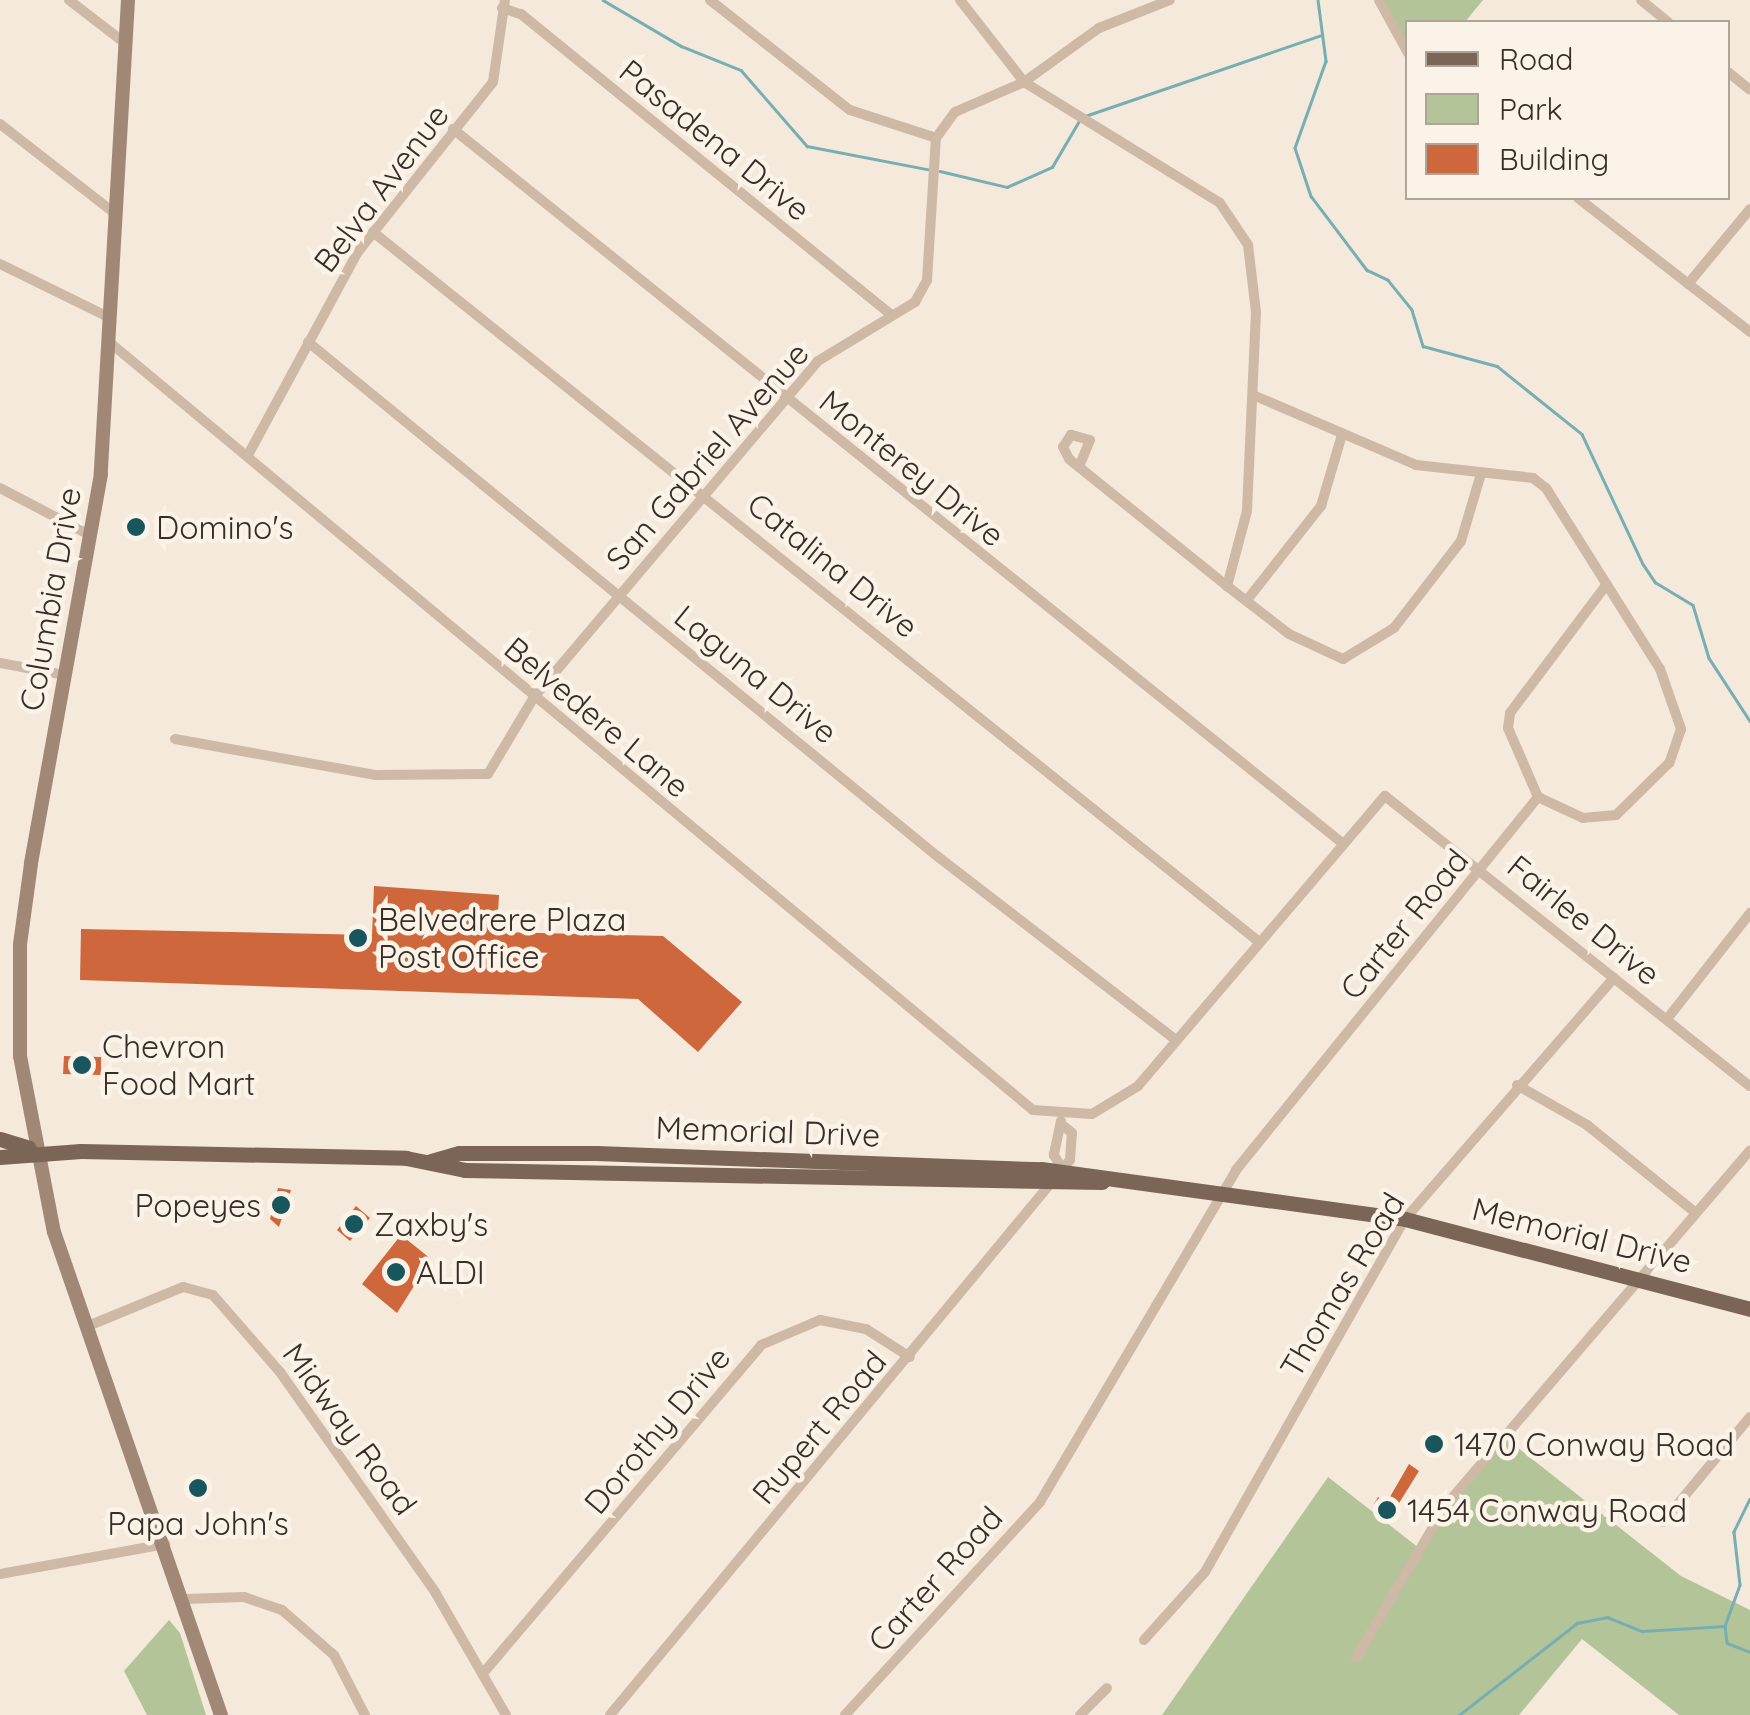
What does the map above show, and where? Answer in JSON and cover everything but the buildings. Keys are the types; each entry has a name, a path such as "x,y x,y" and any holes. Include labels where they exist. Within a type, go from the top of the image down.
{"main road":[{"name":"Columbia Drive","path":"128,0 121,40 108,342 90,535 20,944 20,1056 32,1150 221,1715"},
{"name":"Memorial Drive","path":"0,1139 32,1150"},
{"name":"Memorial Drive","path":"0,1157 32,1150 431,1161 465,1170 1048,1186 1102,1182 1220,1193 1406,1219 1640,1275 1750,1308"},
{"name":"Memorial Drive","path":"431,1161 445,1154 614,1154 1060,1169 1102,1182"}],"street":[{"path":"69,0 121,40"},
{"path":"710,0 850,110 936,138 955,112 1024,82 1100,28 1170,0"},
{"path":"960,0 1024,82 1235,218 1254,270 1252,395 1246,511 1226,586"},
{"path":"1380,0 1405,47"},
{"path":"1641,0 1666,20"},
{"name":"Belva Avenue","path":"248,455 373,232 493,82 504,4"},
{"name":"Pasadena Drive","path":"504,4 892,316"},
{"path":"1730,74 1750,90"},
{"path":"0,124 113,212"},
{"name":"Monterey Drive","path":"453,130 1342,842"},
{"name":"San Gabriel Avenue","path":"174,740 375,775 488,774 534,697 787,399 845,340 892,316 927,280 936,138"},
{"path":"1581,200 1750,332"},
{"path":"1688,284 1750,209"},
{"name":"Catalina Drive","path":"373,232 706,494 1258,942"},
{"path":"0,264 108,317"},
{"name":"Belvedere Lane","path":"108,342 248,455 1006,1094 1061,1120"},
{"name":"Laguna Drive","path":"308,342 1176,1040"},
{"path":"1252,395 1341,438 1416,466 1533,478 1546,488 1606,584 1676,697 1678,750 1616,815 1583,818 1538,796 1508,728 1510,712 1606,584"},
{"path":"1247,600 1321,506 1341,438"},
{"path":"1079,467 1226,586 1324,654 1362,653 1394,628 1461,541 1481,474"},
{"path":"0,488 90,535"},
{"path":"0,663 64,675"},
{"name":"Fairlee Drive","path":"1342,842 1385,796 1481,868 1750,1086"},
{"name":"Carter Road","path":"845,1715 1040,1502 1220,1193 1538,796"},
{"path":"1060,1169 1070,1160 1072,1133 1061,1120 1116,1104 1176,1040 1342,842"},
{"path":"1668,1019 1750,913"},
{"name":"Thomas Road","path":"1144,1640 1204,1572 1406,1219 1517,1085 1614,978"},
{"path":"1517,1085 1587,1125 1695,1212"},
{"path":"1356,1658 1446,1505 1750,1150"},
{"name":"Rupert Road","path":"610,1715 910,1357 1060,1169"},
{"name":"Midway Road","path":"88,1326 183,1288 213,1295 280,1372 485,1671 506,1715"},
{"name":"Dorothy Drive","path":"485,1671 761,1346 820,1320 866,1330 910,1357"},
{"path":"1663,1522 1750,1416"},
{"path":"0,1574 165,1544"},
{"path":"185,1600 244,1596 282,1610 334,1655 365,1715"},
{"path":"1080,1715 1107,1688"}],"green space":[{"path":"1378,0 1483,0 1467,20 1405,20 1405,43"},
{"path":"1499,1433 1681,1576 1750,1610 1750,1715 1679,1715 1582,1639 1519,1715 1162,1715 1328,1477 1419,1548"},
{"path":"169,1620 180,1633 206,1715 147,1715 124,1671"}],"waterway":[{"path":"603,0 681,46 741,70 807,146 932,170"},
{"path":"1318,0 1326,61 1295,148 1311,196 1367,270 1388,280 1412,310 1423,346 1497,366 1582,434 1643,564 1655,582 1693,605 1709,658 1750,721"},
{"path":"1085,116 1321,35"},
{"path":"940,171 1007,187 1052,167 1079,121"},
{"path":"1750,1499 1734,1532 1740,1585 1725,1626 1727,1643 1750,1652"},
{"path":"1459,1715 1577,1623 1607,1617 1642,1631 1725,1626"}],"place":[{"name":"Domino's","path":"136,527"},
{"name":"Belvedrere Plaza Post Office","path":"358,938"},
{"name":"Chevron Food Mart","path":"82,1065"},
{"name":"Popeyes","path":"281,1205"},
{"name":"Zaxby's","path":"354,1224"},
{"name":"ALDI","path":"396,1272"},
{"name":"1470 Conway Road","path":"1434,1444"},
{"name":"Papa John's","path":"198,1488"},
{"name":"1454 Conway Road","path":"1387,1510"}]}
